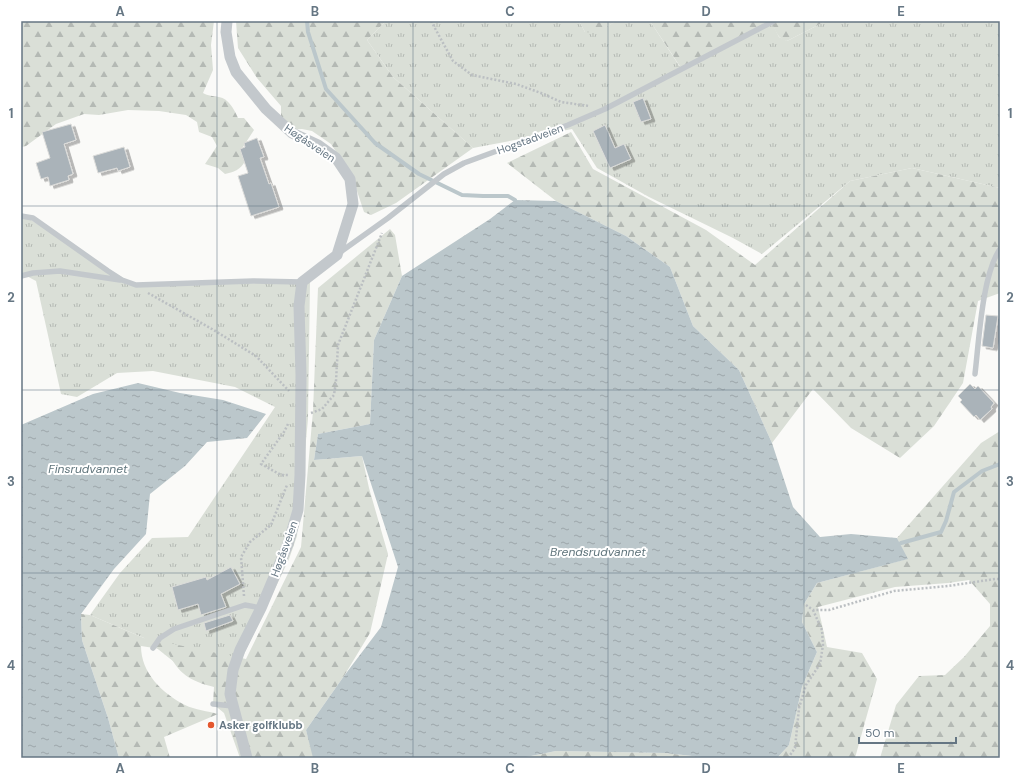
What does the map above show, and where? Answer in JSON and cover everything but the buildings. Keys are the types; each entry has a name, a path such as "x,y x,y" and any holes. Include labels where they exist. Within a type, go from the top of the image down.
{"street":[{"name":"Høgåsveien","path":"227,21 226,32 230,57 236,72 266,109 292,133 318,145 336,158 350,179 353,204 337,255"},
{"name":"Hogstadveien","path":"302,282 337,255"},
{"name":"Høgåsveien","path":"247,758 230,694 233,670 240,650 261,608 288,544 298,510 295,476 301,416 299,306 302,282"}],"lane":[{"name":"Hogstadveien","path":"337,255 388,218 444,174 464,163 568,125 596,113 774,21"},
{"path":"21,216 33,218 122,280 136,285 253,280 302,282"},
{"path":"975,374 982,310 988,278 997,253 1000,249"},
{"path":"21,276 34,273 60,271 122,280"},
{"path":"153,648 160,638 174,629 245,605 261,608"},
{"path":"213,704 233,706"}],"path":[{"path":"431,21 453,61 472,75 516,84 541,92 561,102 588,106 596,113"},
{"path":"301,416 322,409 334,395 338,345 388,218"},
{"path":"136,285 152,296 212,329 256,356 301,402"},
{"path":"245,605 241,558 250,542 271,525 295,476 281,476 261,464 284,432"},
{"path":"813,610 829,610 894,591 948,586 995,579 1000,580"},
{"path":"788,758 795,748 799,708 806,685 820,664 823,645 822,630 813,610 806,605"}],"green space":[{"path":"21,21 214,21 211,45 213,70 203,93 226,100 233,108 238,118 244,118 254,130 241,150 245,161 241,167 225,174 218,168 205,164 217,146 212,137 199,132 197,122 186,115 159,111 128,110 99,115 84,114 56,124 26,146 21,147"},
{"path":"236,21 386,21 367,40 393,77 473,148 396,203 371,215 364,212 352,176 331,144 312,131 302,129 283,130 276,124 281,115 281,106 257,78 238,48"},
{"path":"386,21 579,21 585,32 606,27 616,21 650,21 682,70 772,23 779,37 787,41 826,21 1000,21 1000,188 912,168 850,181 762,254 733,238 649,197 597,168 572,129 473,148 393,77 367,40"},
{"path":"579,21 616,21 601,30 585,32"},
{"path":"650,21 826,21 787,41 781,39 771,22 681,68"},
{"path":"571,132 593,169 706,230 755,265 850,181 912,168 1000,188 1000,293 978,301 963,383 934,426 900,458 851,428 813,389 772,443 739,370 693,326 670,267 626,236 556,201 507,163"},
{"name":"Asker golfklubb","path":"21,218 28,218 136,286 310,282 308,419 297,536 289,559 244,654 193,677 144,638 90,615 120,573 152,538 188,537 275,407 235,387 153,371 117,373 77,397 61,394 36,281 21,273"},
{"path":"390,229 395,235 402,276 374,340 370,424 318,434 314,460 362,456 369,488 388,554 370,633 344,676 306,730 314,758 240,758 224,713 213,704 214,687 191,679 180,671 167,650 141,646 142,656 149,673 154,681 168,695 189,707 218,714 164,737 170,758 119,758 108,718 82,640 81,614 90,615 144,638 246,659 301,547 313,411 318,288"},
{"path":"1000,431 1000,758 880,758 896,705 919,676 945,675 964,657 990,626 990,604 969,580 895,587 818,607 827,647 862,653 877,679 855,758 777,758 789,745 802,687 817,652 802,622 804,604 817,583 907,559 897,538 981,443"},
{"path":"556,751 665,753 710,758 521,758"}],"water":[{"name":"Brendsrudvannet","path":"515,200 556,201 626,236 670,267 693,326 739,370 772,443 793,507 820,537 851,534 897,538 908,559 817,583 804,604 802,622 817,652 802,687 789,745 777,758 710,758 665,753 556,751 521,758 313,758 306,730 381,627 398,567 362,456 314,460 318,434 370,424 374,340 402,276 490,219"},
{"name":"Finsrudvannet","path":"138,383 180,393 223,400 266,414 247,438 207,442 185,466 150,494 146,534 114,569 81,614 82,640 108,718 119,758 21,758 21,425 93,394"}],"waterway":[{"path":"307,21 308,32 326,89 375,143 419,174 462,195 508,196 515,200"},
{"path":"901,543 941,532 946,521 954,492 982,471 1000,464"}],"place":[{"name":"Asker golfklubb","path":"211,725"}]}
